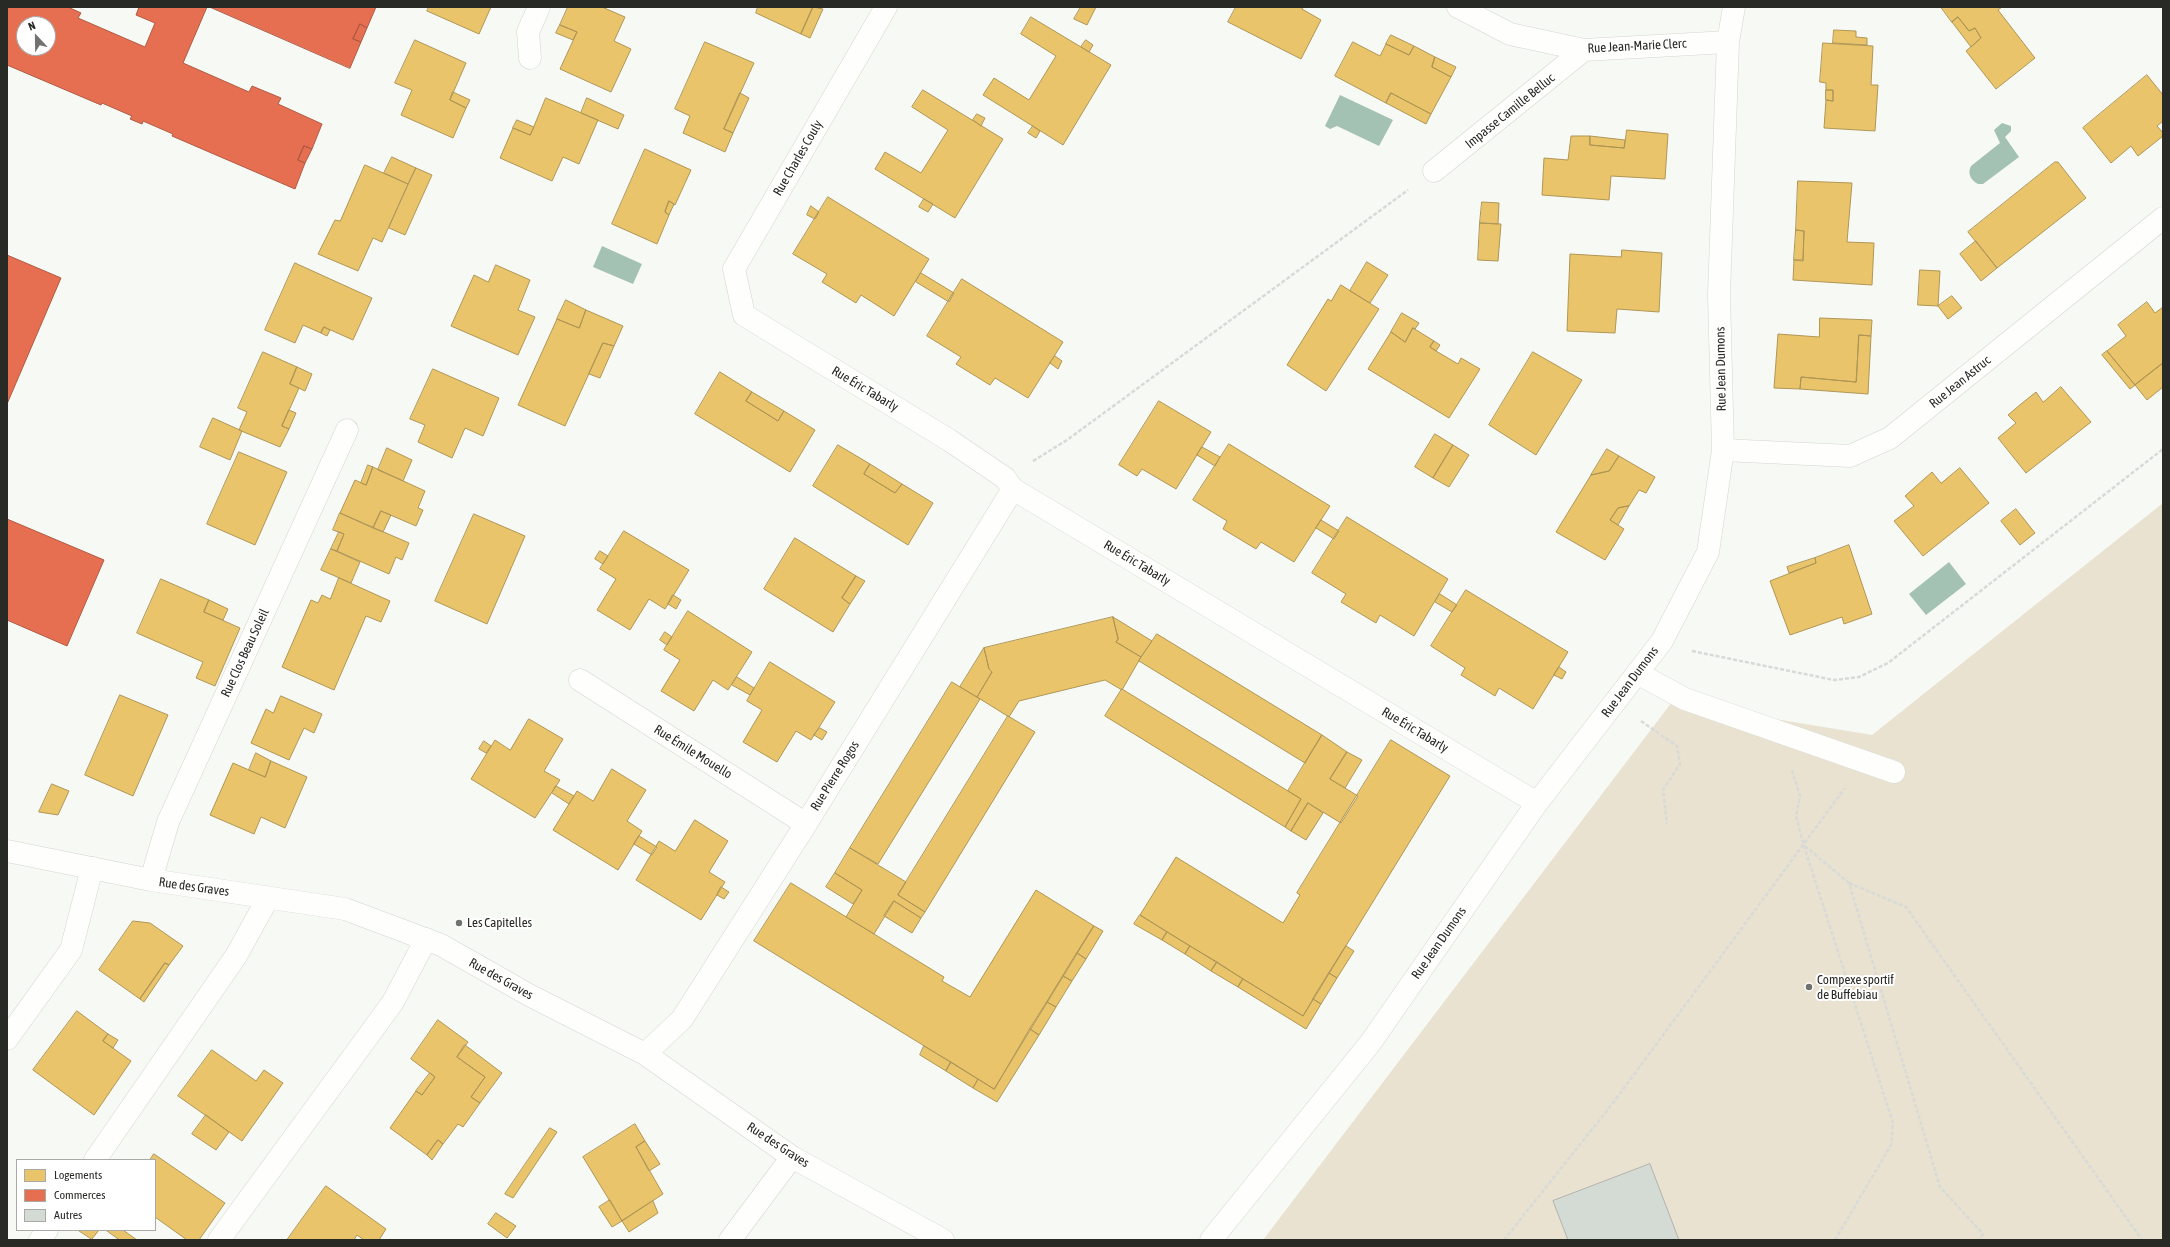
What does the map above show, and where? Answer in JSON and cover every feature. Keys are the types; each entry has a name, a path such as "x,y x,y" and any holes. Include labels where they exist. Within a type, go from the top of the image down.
{"street":[{"path":"530,58 528,32 539,7"},
{"name":"Rue Charles Couly","path":"744,316 734,269 886,7"},
{"name":"Rue Jean-Marie Clerc","path":"1458,7 1510,34 1584,50 1728,42"},
{"name":"Rue Jean Dumons","path":"1211,1240 1371,1042 1536,803 1662,641 1708,552 1723,450 1719,294 1728,42 1734,7"},
{"name":"Impasse Camille Belluc","path":"1434,171 1584,50"},
{"name":"Rue Jean Astruc","path":"1723,450 1850,456 1890,438 2163,218"},
{"name":"Rue Éric Tabarly","path":"744,316 949,440 1009,484 1536,803"},
{"name":"Rue Clos Beau Soleil","path":"151,880 168,822 347,430"},
{"name":"Rue Pierre Rogos","path":"645,1054 682,1019 806,824 1009,484"},
{"path":"1637,673 1686,699 1894,772"},
{"name":"Rue Émile Mouello","path":"580,680 806,824"},
{"name":"Rue des Graves","path":"7,851 151,880 345,909 441,945 529,994 645,1054 792,1157 943,1240"},
{"path":"7,1039 71,950 92,868"},
{"path":"96,1159 236,956 268,898"},
{"path":"219,1240 393,1002 426,940"},
{"path":"730,1240 792,1157"},
{"path":"40,1240 46,1231"}],"path":[{"path":"1009,484 1434,171"},
{"path":"1662,641 1702,654 1834,680 1859,677 1888,663 2163,449"},
{"path":"1615,702 1677,746 1680,764 1663,790 1667,824"},
{"path":"1504,1240 1613,1103 1804,846 1864,762"},
{"path":"1790,764 1800,796 1796,816 1804,846 1893,1123 1891,1145 1835,1240"},
{"path":"1804,846 1849,883 1906,906 2142,1240"},
{"path":"1849,883 1940,1187 1983,1234 1979,1240"}],"shaded area":[{"path":"1340,95 1393,120 1379,146 1337,126 1330,129 1325,126"},
{"path":"2002,123 2011,126 2011,131 2005,137 2019,157 1983,184 1978,184 1973,181 1970,176 1969,172 1971,166 2000,143 1994,130"},
{"path":"602,246 642,264 633,284 593,267"},
{"name":"Compexe sportif de Buffebiau","path":"2163,503 2163,1240 1263,1240 1672,702 1872,735"},
{"path":"1949,562 1966,584 1926,615 1909,594"}],"building: Logements":[{"path":"429,7 491,7 479,34 427,11"},
{"path":"568,7 602,7 625,17 614,41 631,49 611,92 560,69 577,32 560,25"},
{"path":"758,7 813,7 801,34 756,13"},
{"path":"813,7 823,9 810,38 801,34"},
{"path":"1081,7 1096,7 1087,25 1074,19"},
{"path":"1236,7 1303,7 1302,9 1321,20 1301,59 1228,22"},
{"path":"1941,7 2002,7 1998,10 2035,58 1996,89 1966,51 1981,38 1975,28 1969,31 1958,17 1952,22"},
{"path":"1031,17 1111,65 1063,145 983,95 994,78 1029,100 1056,56 1021,34"},
{"path":"1958,17 1969,31 1975,28 1981,38 1971,47 1952,22"},
{"path":"560,25 577,32 573,40 556,33"},
{"path":"1834,30 1856,31 1856,37 1867,38 1867,45 1833,43"},
{"path":"1391,35 1414,46 1409,55 1386,44"},
{"path":"415,40 466,63 450,100 466,108 453,138 401,115 412,90 395,83"},
{"path":"1086,40 1093,45 1089,52 1081,47"},
{"path":"705,42 754,63 724,129 733,133 725,152 683,133 690,116 675,109"},
{"path":"1353,42 1380,56 1386,44 1409,55 1414,46 1435,57 1432,67 1451,77 1431,114 1391,93 1386,103 1335,76"},
{"path":"1823,43 1873,46 1871,85 1878,85 1875,131 1824,128 1826,100 1833,101 1833,90 1826,90 1826,83 1820,82"},
{"path":"1435,57 1456,67 1451,77 1432,67"},
{"path":"2147,75 2163,95 2163,121 2157,126 2163,133 2163,136 2138,156 2131,146 2111,163 2083,128"},
{"path":"923,90 1003,139 955,218 875,169 885,152 921,173 948,130 912,107"},
{"path":"1826,90 1833,90 1833,101 1826,100"},
{"path":"453,92 470,100 466,108 450,100"},
{"path":"740,93 749,98 733,133 724,129"},
{"path":"1391,93 1431,114 1426,124 1386,103"},
{"path":"546,98 598,120 579,164 563,157 552,181 500,158 513,128 530,135"},
{"path":"587,98 624,115 618,129 581,113"},
{"path":"977,114 985,118 981,126 973,120"},
{"path":"517,120 534,127 530,135 513,128"},
{"path":"1033,126 1040,131 1036,138 1028,133"},
{"path":"1627,130 1668,134 1665,179 1611,176 1609,200 1542,195 1544,158 1568,160 1571,136 1590,136 1590,145 1624,148"},
{"path":"1590,136 1625,140 1624,148 1590,145"},
{"path":"645,149 691,170 675,205 669,201 665,212 669,215 657,244 612,224"},
{"path":"392,157 416,168 408,184 384,173"},
{"path":"2055,162 2058,162 2086,198 1997,268 1968,232"},
{"path":"365,165 408,184 382,242 373,238 358,271 318,254 335,220 340,221"},
{"path":"416,168 432,175 405,235 389,228"},
{"path":"1798,181 1852,183 1847,242 1874,243 1872,285 1793,280 1794,260 1803,260 1804,231 1796,230"},
{"path":"828,197 929,259 894,316 861,295 856,303 822,282 827,274 793,254"},
{"path":"924,199 933,204 928,212 919,207"},
{"path":"669,201 674,204 669,215 665,212"},
{"path":"1482,202 1499,203 1498,224 1480,223"},
{"path":"811,206 819,212 815,219 807,215"},
{"path":"1480,223 1501,224 1498,261 1478,260"},
{"path":"1796,230 1804,231 1803,261 1794,260"},
{"path":"1976,241 1997,268 1981,281 1960,254"},
{"path":"1622,250 1662,253 1659,312 1617,309 1615,333 1567,331 1570,254 1621,257"},
{"path":"1367,262 1388,275 1370,303 1350,291"},
{"path":"295,263 372,298 353,340 324,327 321,333 303,325 295,343 265,330"},
{"path":"496,265 530,280 518,310 535,317 518,355 451,326 474,275 488,282"},
{"path":"1920,270 1940,271 1938,306 1918,305"},
{"path":"921,273 954,293 949,302 916,282"},
{"path":"962,279 1063,342 1028,398 995,378 990,385 956,364 961,357 927,336"},
{"path":"1341,285 1379,309 1326,391 1287,365 1328,299 1331,301"},
{"path":"1952,296 1962,308 1948,319 1938,306"},
{"path":"566,300 586,310 579,328 557,319"},
{"path":"2147,302 2155,313 2163,307 2163,363 2135,385 2107,351 2126,336 2118,325"},
{"path":"586,310 623,326 614,346 603,343 565,426 518,405 557,319 579,328"},
{"path":"1402,313 1419,323 1415,329 1413,328 1405,342 1391,332"},
{"path":"1820,318 1872,320 1871,336 1859,335 1856,382 1801,377 1800,389 1774,388 1778,334 1819,337"},
{"path":"324,327 330,330 327,336 321,333"},
{"path":"1413,328 1434,341 1430,347 1436,351 1458,364 1461,358 1480,369 1449,418 1368,369 1391,332 1405,342"},
{"path":"1859,335 1871,336 1868,394 1800,389 1801,377 1856,382"},
{"path":"1434,341 1440,345 1436,351 1430,347"},
{"path":"603,343 614,346 600,378 589,374"},
{"path":"2107,351 2135,385 2130,389 2102,355"},
{"path":"263,352 297,367 290,384 299,388 282,426 289,429 280,447 239,430 247,412 238,408"},
{"path":"1533,352 1582,380 1536,455 1489,425"},
{"path":"1055,356 1062,361 1058,369 1050,363"},
{"path":"2163,363 2163,387 2147,400 2135,385"},
{"path":"297,367 312,374 305,391 290,384"},
{"path":"433,369 499,398 483,436 465,428 452,458 418,442 425,425 410,419"},
{"path":"720,372 752,392 746,401 778,421 784,411 815,430 790,472 695,414"},
{"path":"2061,387 2091,422 2026,473 1998,438 2016,423 2008,415 2021,404 2036,392 2043,402"},
{"path":"752,392 784,411 778,421 746,401"},
{"path":"1159,401 1211,432 1176,489 1142,469 1137,476 1119,465"},
{"path":"289,410 296,413 289,429 282,426"},
{"path":"213,418 242,431 230,460 200,447"},
{"path":"1435,434 1453,445 1433,478 1415,467"},
{"path":"1229,444 1330,506 1294,562 1261,542 1256,549 1223,529 1227,521 1193,500"},
{"path":"838,445 870,464 864,474 895,493 902,484 933,503 908,545 813,486"},
{"path":"1453,445 1469,455 1449,487 1433,478"},
{"path":"1202,447 1220,457 1215,466 1197,455"},
{"path":"387,448 412,460 403,481 378,470"},
{"path":"1607,449 1619,456 1609,471 1591,475"},
{"path":"239,452 287,472 255,545 207,524"},
{"path":"1619,456 1655,477 1646,493 1639,490 1629,506 1618,508 1610,520 1624,529 1605,560 1556,532 1591,475 1609,471"},
{"path":"870,464 902,484 895,493 864,474"},
{"path":"368,465 373,467 366,485 361,483"},
{"path":"373,467 425,491 418,508 423,510 416,526 381,511 373,528 340,513 355,480 366,485"},
{"path":"1960,468 1989,503 1923,556 1894,521 1914,506 1905,496 1932,472 1941,483"},
{"path":"1629,506 1618,525 1610,520 1618,508"},
{"path":"2016,509 2035,533 2020,545 2001,521"},
{"path":"381,511 391,515 383,532 373,528"},
{"path":"340,513 409,543 402,560 396,557 389,574 337,551 344,534 333,530"},
{"path":"474,514 525,536 487,624 435,601"},
{"path":"1347,517 1448,579 1414,636 1380,615 1376,623 1341,602 1346,594 1312,573"},
{"path":"1321,520 1339,531 1334,539 1316,528"},
{"path":"624,531 689,570 665,609 649,599 630,630 597,610 616,579 600,569"},
{"path":"339,532 344,534 337,551 331,549"},
{"path":"795,538 856,576 842,598 850,604 833,632 764,589"},
{"path":"1849,545 1872,614 1844,624 1842,617 1790,635 1770,581 1816,563 1815,558"},
{"path":"331,549 360,562 351,583 321,570"},
{"path":"600,551 608,556 603,564 595,559"},
{"path":"1815,558 1816,563 1789,573 1787,567"},
{"path":"856,576 865,581 850,604 842,598"},
{"path":"339,578 390,601 381,622 366,616 334,690 282,667 311,600 318,603 322,595 330,599"},
{"path":"161,579 209,600 204,612 240,628 215,686 196,678 203,662 137,633"},
{"path":"1466,590 1568,652 1533,709 1499,688 1495,696 1461,675 1465,668 1431,646"},
{"path":"1440,594 1457,605 1452,612 1435,602"},
{"path":"673,595 681,600 676,609 668,604"},
{"path":"209,600 228,609 223,620 204,612"},
{"path":"688,611 752,652 728,690 713,680 694,711 661,691 680,660 664,650"},
{"path":"1113,617 1152,641 1141,657 1116,642 1118,639"},
{"path":"1113,617 1118,639 1116,642 1141,657 1122,690 1105,680 1019,701 1009,717 977,697 992,672 989,669 984,648"},
{"path":"665,632 672,637 667,645 660,640"},
{"path":"1157,634 1322,735 1305,763 1139,661"},
{"path":"984,648 989,669 992,672 977,697 960,687"},
{"path":"770,662 835,702 811,740 796,731 777,762 743,742 762,710 747,701"},
{"path":"1559,667 1566,672 1562,679 1554,675"},
{"path":"737,677 754,688 750,695 732,685"},
{"path":"952,682 980,699 878,864 850,848"},
{"path":"1122,689 1301,799 1285,827 1105,716"},
{"path":"120,695 168,715 133,796 85,775"},
{"path":"281,696 322,714 314,733 304,728 289,760 251,743 266,709 273,713"},
{"path":"1008,716 1035,732 925,912 898,895"},
{"path":"529,719 563,739 544,771 560,780 535,818 471,779 495,740 510,750"},
{"path":"820,728 827,732 822,740 814,735"},
{"path":"1322,735 1347,752 1330,779 1358,796 1341,823 1308,803 1291,831 1285,827 1301,799 1288,791"},
{"path":"1391,740 1450,776 1303,1016 1140,915 1176,857 1283,923 1300,895 1297,893"},
{"path":"484,741 491,746 486,753 479,749"},
{"path":"1347,752 1362,760 1345,788 1330,779"},
{"path":"256,753 271,761 265,777 249,770"},
{"path":"271,761 307,777 285,828 261,817 254,834 210,815 233,763 265,777"},
{"path":"612,769 646,790 627,821 642,831 618,870 553,830 577,791 593,801"},
{"path":"52,784 69,791 58,815 39,812"},
{"path":"556,786 574,796 569,804 552,793"},
{"path":"1308,803 1323,813 1306,840 1291,831"},
{"path":"695,820 728,841 709,872 725,882 701,920 636,880 659,841 675,851"},
{"path":"639,836 657,847 652,855 634,844"},
{"path":"850,848 906,882 898,895 925,912 921,918 894,901 874,934 846,917 862,890 835,873"},
{"path":"835,873 862,890 853,904 826,887"},
{"path":"791,883 944,977 942,981 970,997 1036,890 1094,926 994,1089 754,941"},
{"path":"721,887 729,892 724,899 717,895"},
{"path":"894,901 921,918 912,933 884,916"},
{"path":"1140,915 1167,932 1162,940 1134,924"},
{"path":"133,921 150,923 183,946 169,965 165,963 140,999 99,970"},
{"path":"1094,926 1103,931 1086,959 1077,953"},
{"path":"1167,932 1190,946 1185,954 1162,940"},
{"path":"1190,946 1217,962 1211,971 1185,954"},
{"path":"1346,946 1354,951 1337,978 1329,973"},
{"path":"1077,953 1086,959 1072,981 1063,976"},
{"path":"1217,962 1243,979 1238,987 1211,971"},
{"path":"165,963 169,965 144,1002 140,999"},
{"path":"1329,973 1337,978 1321,1004 1313,999"},
{"path":"1063,976 1072,981 1056,1007 1047,1002"},
{"path":"1243,979 1303,1016 1313,999 1321,1004 1306,1029 1238,987"},
{"path":"1047,1002 1056,1007 1039,1035 1030,1029"},
{"path":"77,1011 108,1034 103,1041 131,1061 94,1115 33,1070"},
{"path":"438,1020 468,1042 457,1057 485,1077 471,1097 480,1103 463,1127 458,1124 443,1144 438,1140 427,1155 390,1128 416,1091 422,1095 435,1077 411,1059"},
{"path":"1030,1029 1039,1035 997,1102 973,1088 978,1079 994,1089"},
{"path":"108,1034 118,1040 113,1048 103,1041"},
{"path":"465,1045 502,1073 480,1103 471,1097 485,1077 457,1057"},
{"path":"924,1046 951,1062 946,1071 920,1055"},
{"path":"212,1050 256,1081 264,1070 283,1083 242,1141 178,1096"},
{"path":"951,1062 978,1079 973,1088 946,1071"},
{"path":"430,1073 435,1077 422,1095 416,1091"},
{"path":"206,1115 229,1132 216,1150 192,1134"},
{"path":"635,1124 645,1141 636,1147 663,1194 622,1221 583,1157"},
{"path":"550,1128 557,1132 513,1198 505,1194"},
{"path":"438,1140 443,1144 432,1160 427,1155"},
{"path":"645,1141 660,1164 649,1171 636,1147"},
{"path":"154,1154 225,1203 199,1240 187,1240 156,1218 156,1159 151,1159"},
{"path":"326,1186 386,1229 379,1240 364,1240 357,1235 354,1240 287,1240"},
{"path":"610,1200 622,1221 612,1227 599,1207"},
{"path":"653,1201 658,1213 629,1232 622,1221"},
{"path":"496,1213 516,1226 507,1238 488,1224"},
{"path":"80,1231 98,1231 92,1239"},
{"path":"107,1231 124,1231 137,1240 120,1240"}],"building: Commerces":[{"path":"7,7 68,7 81,13 78,18 145,47 155,23 136,15 139,7 207,7 183,63 249,92 252,86 281,98 278,104 322,124 312,149 304,146 298,160 305,163 295,189 172,136 173,134 143,121 142,124 130,119 132,116 102,103 101,105 7,65"},
{"path":"210,7 376,7 367,28 360,24 353,39 361,42 350,68"},
{"path":"360,24 367,28 361,42 353,39"},
{"path":"304,146 312,149 305,163 298,160"},
{"path":"7,255 61,278 7,404"},
{"path":"7,519 104,560 67,646 7,620"}],"building: Autres":[{"path":"1650,1164 1679,1240 1568,1240 1553,1201"}],"place":[{"name":"Les Capitelles","path":"459,923"},
{"name":"Compexe sportif de Buffebiau","path":"1809,987"}]}
